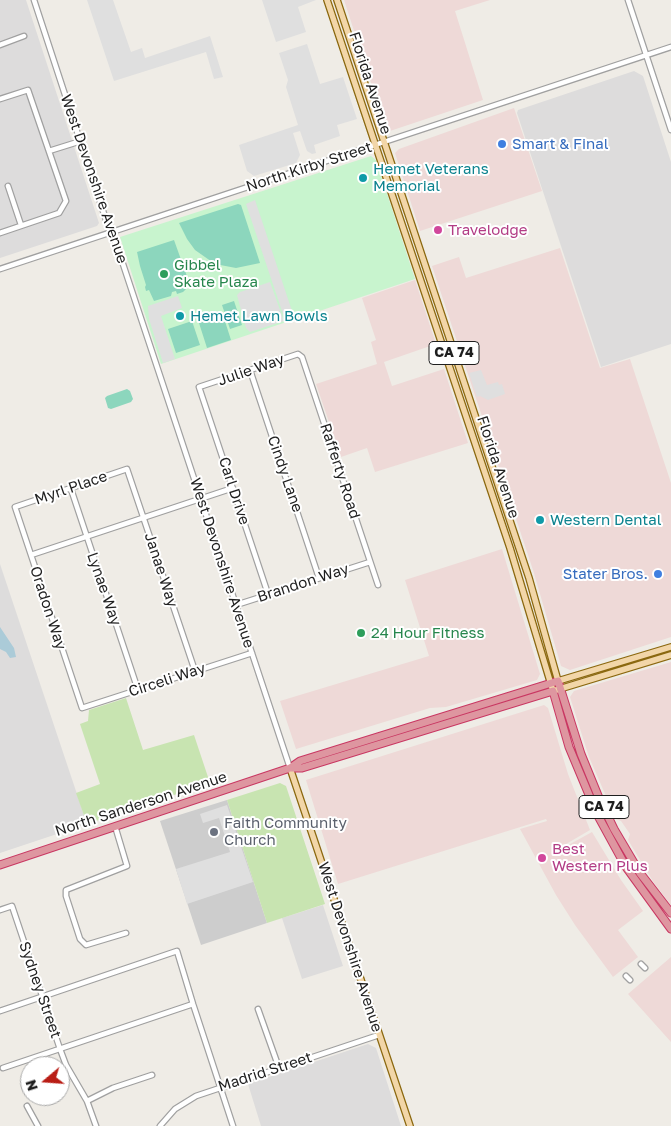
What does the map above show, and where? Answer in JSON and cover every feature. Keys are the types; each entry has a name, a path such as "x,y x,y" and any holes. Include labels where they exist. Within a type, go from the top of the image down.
{"highway":[{"name":"Florida Avenue","path":"554,682 570,747 588,793 626,866 671,929"},
{"name":"North Sanderson Avenue","path":"0,865 290,768 302,761 554,682"},
{"name":"Florida Avenue","path":"556,690 599,798 622,843 647,882 671,913"},
{"name":"North Sanderson Avenue","path":"290,768 302,768 556,690"},
{"path":"478,706 459,716 461,720 489,707 489,702"},
{"path":"605,828 609,827 636,872 647,882"}],"main road":[{"name":"Florida Avenue","path":"329,0 335,24 554,682"},
{"path":"329,0 336,16 346,29"},
{"name":"Florida Avenue","path":"337,0 529,578 554,682"},
{"path":"335,24 344,33 355,67 363,79"},
{"path":"422,285 430,291 435,306 439,310"},
{"path":"437,327 441,328 451,354 456,360"},
{"path":"554,682 671,647"},
{"path":"625,669 637,662 660,655 663,653 663,650"},
{"path":"556,690 671,654"},
{"name":"West Devonshire Avenue","path":"290,768 410,1126"}],"street":[{"name":"West Devonshire Avenue","path":"34,0 290,768"},
{"path":"628,0 671,130"},
{"path":"0,45 24,36"},
{"name":"North Kirby Street","path":"0,269 671,47"},
{"path":"0,99 28,90 66,201 59,213 0,232"},
{"path":"49,152 81,141"},
{"path":"8,186 21,225"},
{"name":"Julie Way","path":"199,387 298,354 302,356"},
{"name":"Rafferty Road","path":"302,356 378,585"},
{"name":"Cindy Lane","path":"250,370 320,578"},
{"name":"Carl Drive","path":"199,387 268,594"},
{"name":"Myrl Place","path":"15,507 127,469"},
{"name":"Janae Way","path":"127,469 195,671"},
{"path":"31,555 233,488"},
{"name":"Lynae Way","path":"71,489 138,690"},
{"name":"Oradon Way","path":"15,507 82,708"},
{"name":"Brandon Way","path":"236,605 370,562"},
{"name":"Circeli Way","path":"82,708 252,653"},
{"path":"115,826 127,866 66,890 66,896 80,939 86,945 126,933"},
{"name":"Sydney Street","path":"0,910 12,906 66,1065 87,1101 96,1126"},
{"path":"0,1011 177,951 234,1126"},
{"path":"641,964 645,968"},
{"path":"626,976 630,980"},
{"path":"3,1068 193,1004"},
{"path":"258,1009 279,1068"},
{"name":"Madrid Street","path":"160,1126 175,1109 196,1096 379,1035"},
{"path":"87,1101 113,1088 152,1075"},
{"path":"27,1106 38,1126"}],"shaded area":[{"path":"0,0 26,0 99,223 97,226 0,258"},
{"path":"87,0 113,0 131,52 142,48 145,58 210,36 223,77 214,79 206,52 114,81"},
{"path":"262,0 316,0 298,7 306,32 276,42"},
{"path":"344,0 490,0 455,11 483,100 387,132"},
{"path":"307,44 320,84 343,77 357,119 337,125 340,136 314,145 316,153 312,154 307,151 300,131 293,133 300,155 296,163 254,176 247,171 239,145 298,125 286,87 288,80 279,53"},
{"path":"634,71 643,76 671,162 671,344 601,367 517,113 518,110"},
{"path":"514,108 542,191 420,231 395,153 399,149"},
{"path":"255,200 295,320 286,323 246,204"},
{"path":"560,248 600,368 630,359 671,483 671,637 570,670 561,666 533,570 432,266 459,257 466,278"},
{"path":"415,280 436,344 384,362 392,386 444,369 468,443 375,472 367,448 341,457 316,384 377,364 371,342 376,340 362,298"},
{"path":"270,282 284,321 250,332 246,328 237,295 240,292"},
{"path":"178,296 182,308 161,316 175,359 163,363 149,319 148,306"},
{"path":"481,370 487,385 498,382 499,385 502,384 505,394 488,400 480,396 477,397 469,373"},
{"path":"502,549 540,674 537,680 446,707 430,708 296,749 280,701 429,656 405,580"},
{"path":"0,564 87,824 0,853"},
{"path":"671,662 671,905 654,883 628,840 630,834 621,821 616,819 589,757 570,697 574,691"},
{"path":"544,705 548,708 568,774 590,830 561,847 563,848 592,832 621,880 643,911 618,930 638,957 613,977 575,925 556,895 520,829 547,821 546,819 338,884 306,780"},
{"path":"227,800 267,923 201,945 160,821"},
{"path":"227,805 253,882 187,904 176,869 230,852 219,818 203,823 200,814"},
{"path":"323,905 343,966 302,979 282,918"},
{"path":"671,957 671,1042 628,994"},
{"path":"368,1044 376,1048 401,1126 261,1126 248,1084"}],"green space":[{"path":"371,156 376,160 415,279 161,364 120,237"},
{"path":"238,204 241,205 260,263 236,268 215,264 195,250 179,223"},
{"name":"Gibbel Skate Plaza","path":"174,240 189,286 183,292 177,294 176,291 172,292 171,296 154,301 149,290 146,291 137,252"},
{"path":"234,301 242,325 230,329 222,305"},
{"path":"223,315 231,340 207,348 199,323"},
{"path":"192,321 200,345 176,353 168,329"},
{"path":"127,389 130,391 133,399 131,402 111,409 108,408 105,398 107,396"},
{"path":"126,698 143,750 194,735 210,783 87,824 76,793 100,784 80,724 88,721 89,710"},
{"path":"280,783 286,786 325,904 267,923 227,800"}],"water":[{"path":"0,627 14,648 16,657 10,658 6,652 0,649"}],"place":[{"name":"Smart & Final","path":"502,144"},
{"name":"Hemet Veterans Memorial","path":"363,178"},
{"name":"Travelodge","path":"438,230"},
{"name":"Gibbel Skate Plaza","path":"164,274"},
{"name":"Hemet Lawn Bowls","path":"180,316"},
{"name":"Western Dental","path":"540,520"},
{"name":"Stater Bros.","path":"658,574"},
{"name":"24 Hour Fitness","path":"361,633"},
{"name":"Faith Community Church","path":"214,832"},
{"name":"Best Western Plus","path":"542,858"}]}
